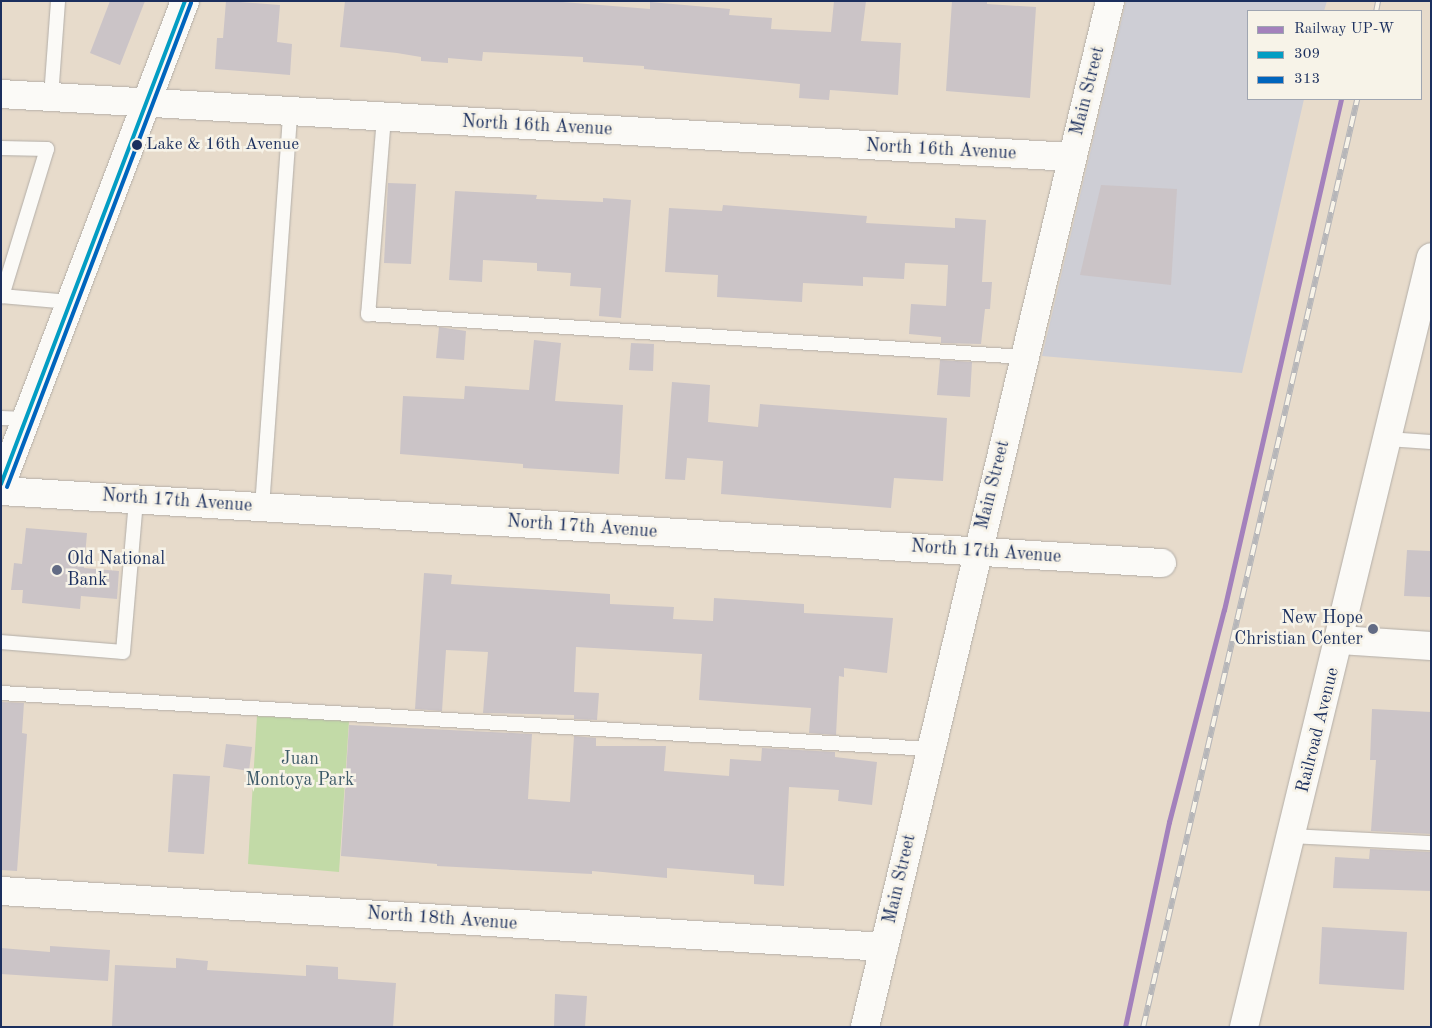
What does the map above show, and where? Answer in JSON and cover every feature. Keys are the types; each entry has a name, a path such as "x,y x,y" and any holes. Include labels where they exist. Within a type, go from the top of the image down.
{"street":[{"path":"1,484 14,419 70,302 185,1"},
{"name":"Main Street","path":"865,1027 977,551 1110,1"},
{"name":"North 16th Avenue","path":"1,94 1072,157"},
{"name":"Railroad Avenue","path":"1244,1027 1340,640 1431,257"},
{"name":"North 17th Avenue","path":"1,491 1162,563"},
{"path":"1340,640 1431,646"},
{"name":"North 18th Avenue","path":"1,891 884,947"}],"lane":[{"path":"51,97 58,1"},
{"path":"262,507 290,112"},
{"path":"384,117 368,314 1024,357"},
{"path":"1,148 47,149 2,296 70,302"},
{"path":"1388,439 1431,442"},
{"path":"1,642 124,652 136,499"},
{"path":"1,693 931,749"},
{"path":"1292,836 1431,844"}],"shaded area":[{"path":"1126,1 1327,1 1324,10 1247,10 1247,100 1304,100 1242,373 1042,356"}],"green space":[{"name":"Juan Montoya Park","path":"257,716 349,721 339,872 248,864"}],"building":[{"path":"110,1 145,1 120,65 90,53"},
{"path":"226,1 280,5 277,42 292,44 290,75 215,69 217,38 223,38"},
{"path":"345,1 550,1 650,9 650,2 730,9 729,15 772,18 771,29 831,32 834,1 866,1 861,41 901,43 898,95 830,90 829,100 799,98 800,84 644,69 644,66 583,62 583,57 483,52 482,61 448,58 448,63 421,61 421,57 340,47"},
{"path":"952,1 987,1 987,4 1036,7 1030,98 946,91"},
{"path":"388,183 416,184 411,264 384,263"},
{"path":"1101,185 1177,189 1171,285 1080,275"},
{"path":"455,191 537,195 536,199 603,202 603,198 631,200 621,318 599,316 601,288 570,286 571,273 537,271 537,263 483,260 482,282 449,280"},
{"path":"723,205 867,216 866,223 955,228 955,218 986,220 982,282 992,282 990,309 985,309 981,344 941,343 941,337 909,334 911,304 946,306 948,265 905,263 904,279 863,277 863,286 803,283 802,302 717,297 718,275 665,272 669,208 722,211"},
{"path":"439,327 466,331 464,360 436,358"},
{"path":"534,340 561,343 555,401 623,405 619,474 523,468 523,464 400,454 403,396 464,399 465,386 529,390"},
{"path":"631,343 654,344 653,371 629,370"},
{"path":"940,360 972,362 970,397 937,395"},
{"path":"672,382 710,385 708,422 758,427 760,404 947,418 943,481 894,478 891,508 721,494 723,461 687,458 685,480 665,479"},
{"name":"Old National Bank","path":"26,528 87,533 84,568 119,571 117,599 81,596 80,609 22,603 23,590 11,590 14,563 22,564"},
{"path":"1407,550 1431,551 1431,597 1404,596"},
{"path":"424,573 452,575 451,584 610,594 610,604 674,607 673,619 713,621 714,598 804,604 804,613 893,618 887,673 844,668 844,677 839,676 836,735 809,733 811,708 699,700 702,654 576,647 574,692 599,693 597,720 574,719 574,715 483,713 488,652 446,650 442,711 415,709"},
{"path":"1,702 24,703 22,733 27,734 17,871 1,870"},
{"path":"1372,709 1431,712 1431,834 1371,831 1376,760 1370,760"},
{"path":"349,725 532,734 528,799 570,802 574,736 596,738 596,746 666,746 664,771 729,776 730,759 761,761 762,748 835,752 835,757 877,762 872,805 838,801 839,790 789,787 784,886 754,884 754,875 667,868 667,878 592,871 592,874 437,866 437,864 341,856"},
{"path":"226,744 252,747 249,771 223,767"},
{"path":"173,774 210,776 204,854 168,852"},
{"path":"1370,849 1431,852 1431,891 1333,888 1335,857 1369,859"},
{"path":"1322,927 1407,932 1404,990 1319,984"},
{"path":"50,946 110,950 108,981 1,974 1,948 50,952"},
{"path":"176,958 208,961 207,970 306,976 306,965 338,967 338,979 396,983 393,1027 112,1026 115,965 176,968"},
{"path":"555,994 587,996 585,1027 554,1027"}],"railway":[{"path":"1376,10 1378,1"},
{"path":"1143,1027 1357,100"}],"rail line":[{"name":"UP-W","path":"1125,1027 1169,822 1224,610 1341,100"}],"transit line":[{"name":"309","path":"1,484 185,1"},
{"name":"313","path":"7,487 191,3"}],"place":[{"name":"Lake & 16th Avenue","path":"137,145"},
{"name":"Old National Bank","path":"57,570"},
{"name":"New Hope Christian Center","path":"1373,629"}]}
